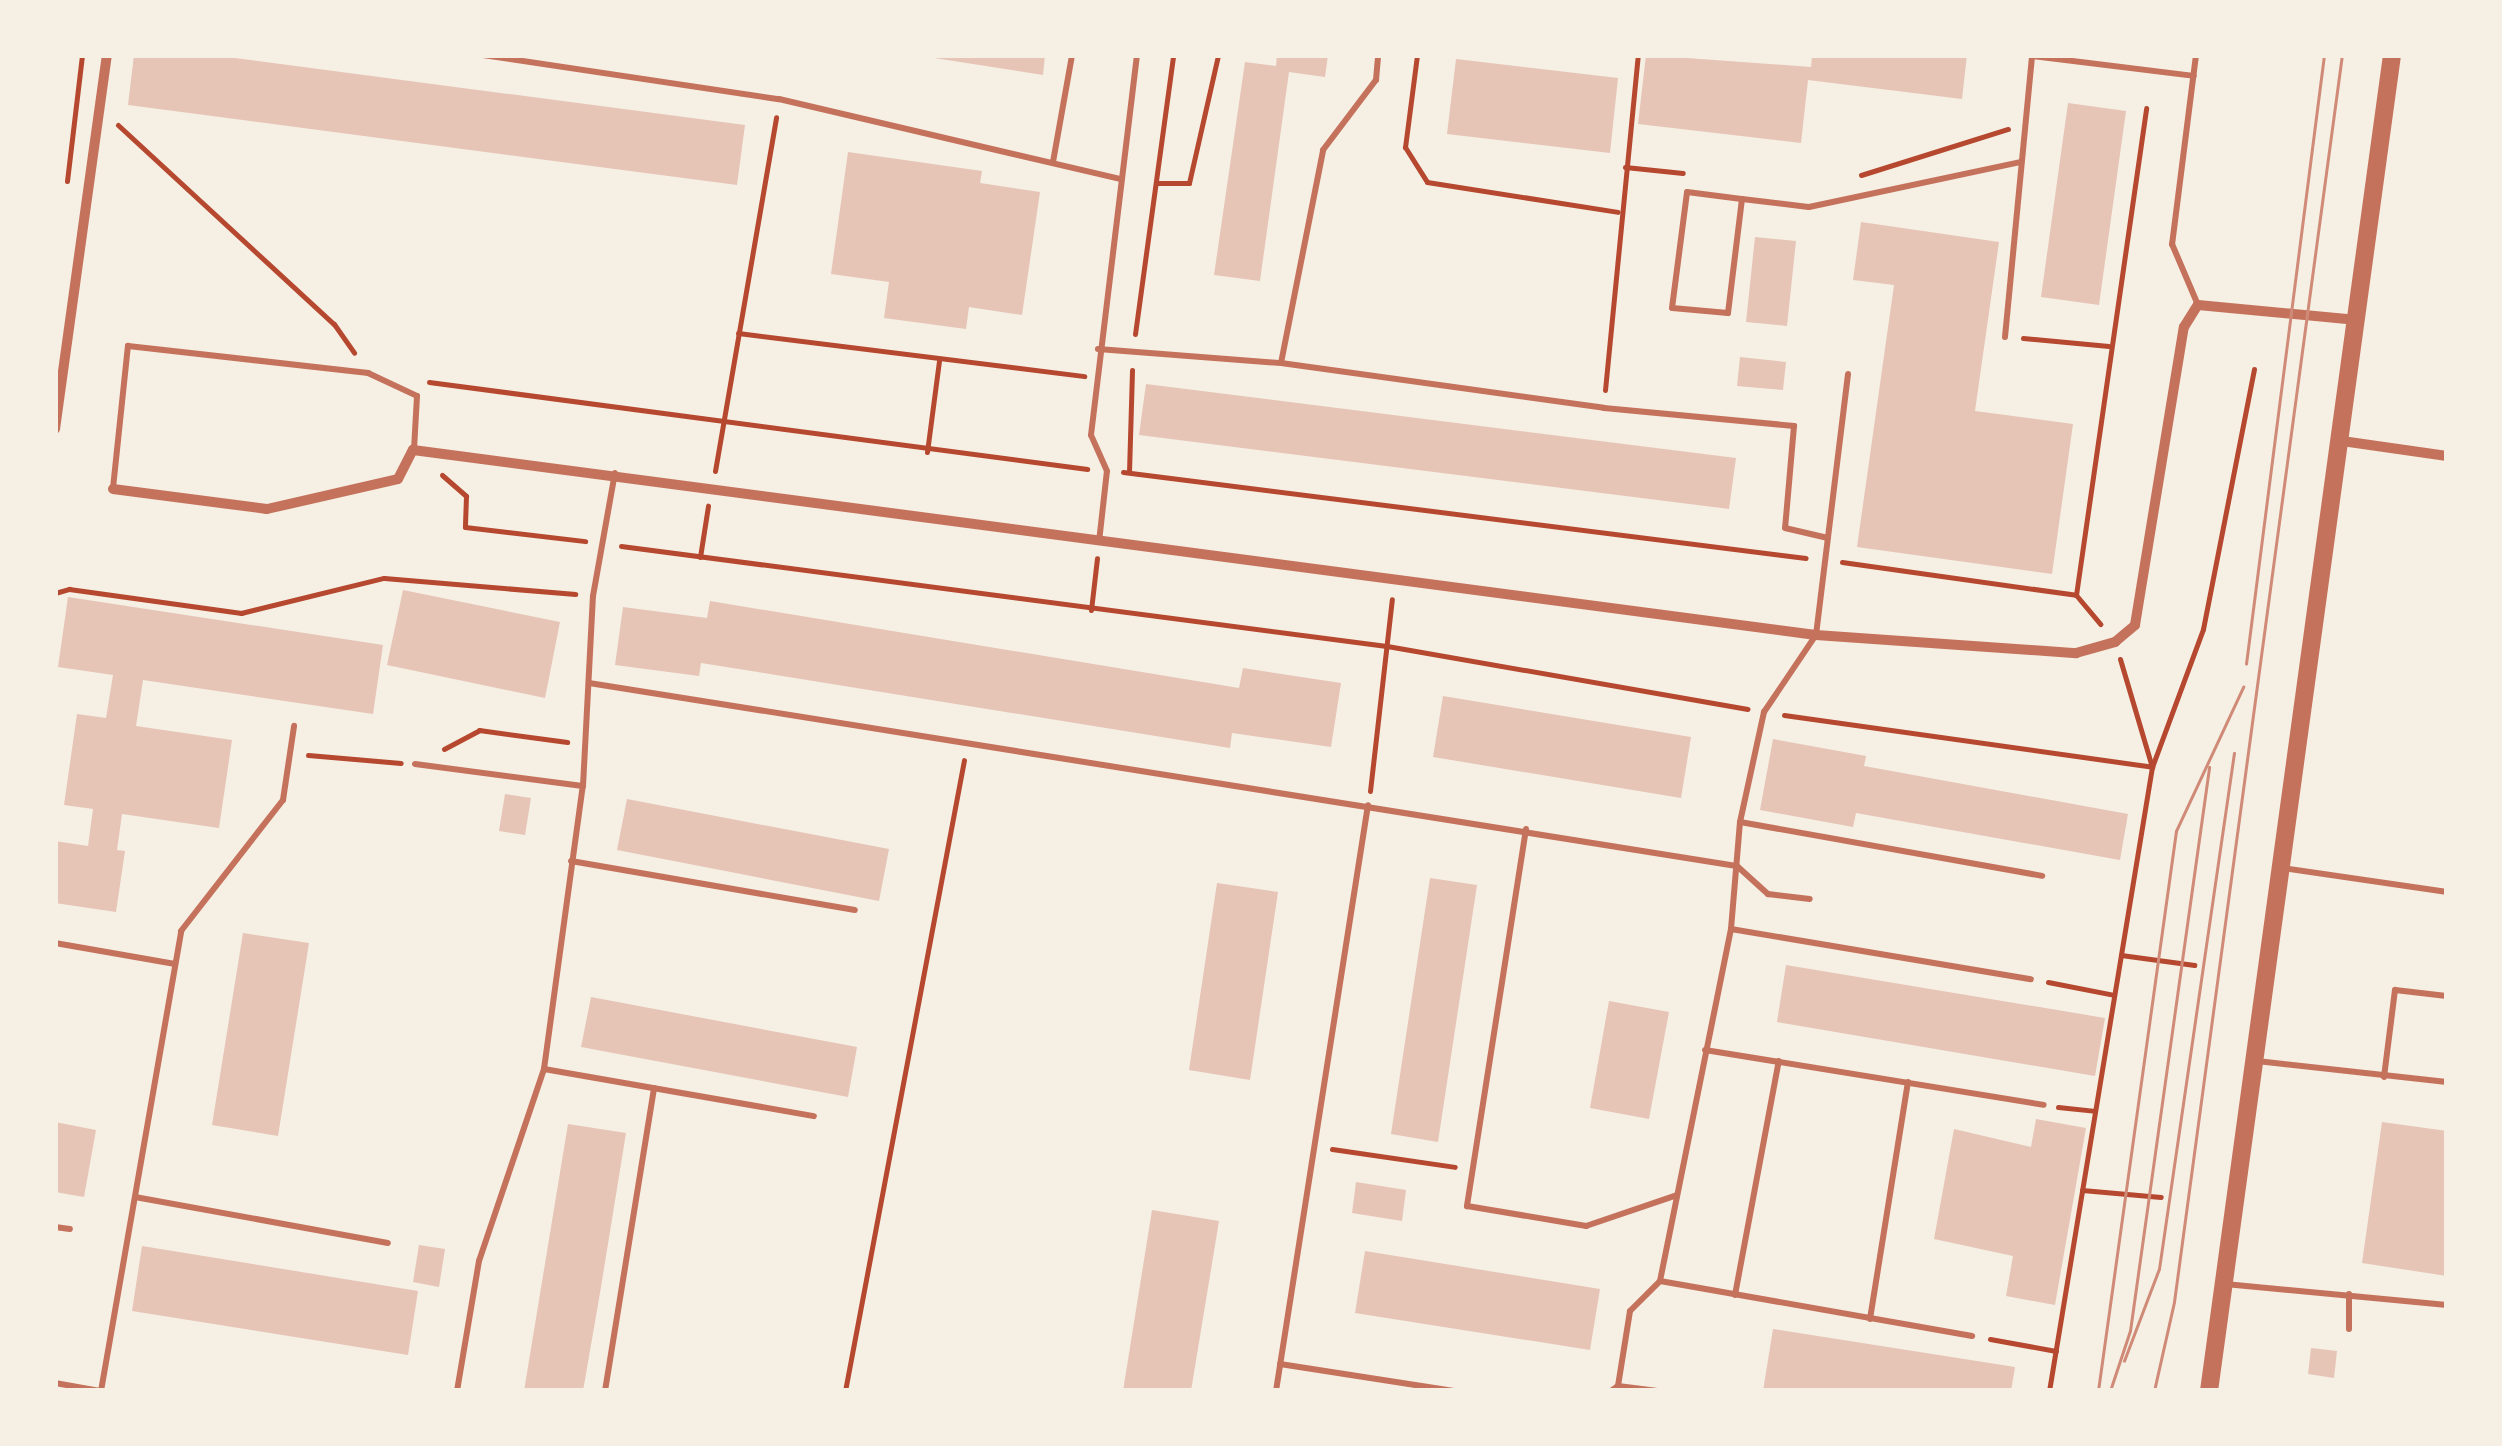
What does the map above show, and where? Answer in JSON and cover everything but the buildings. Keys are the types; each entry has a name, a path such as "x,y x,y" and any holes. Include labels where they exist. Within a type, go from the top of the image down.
{"street":[{"path":"55,429 107,55"},
{"path":"2209,1391 2392,55"},
{"path":"113,489 266,509 398,479 414,450 616,472 1099,543 1816,634 2022,654 2076,653 2115,642 2134,625 2142,602 2184,327 2198,304 2358,320"},
{"path":"2342,440 2447,456"}],"lane":[{"path":"483,55 779,99 1119,179"},
{"path":"1053,162 1072,55"},
{"path":"1099,543 1106,470 1091,436 1098,349 1137,55"},
{"path":"1281,363 1323,150 1376,80 1378,55"},
{"path":"2196,55 2172,244 2198,304"},
{"path":"2004,336 2032,56 2194,76"},
{"path":"1742,199 1728,313 1672,308 1687,192 1742,199 1809,208 2022,162"},
{"path":"113,489 128,346 368,373 417,396 414,450"},
{"path":"1098,349 1281,363 1604,408 1794,426 1784,528 1828,538"},
{"path":"1656,1391 1615,1389 1630,1311 1660,1281 1731,929 1740,822 1764,712 1816,634 1848,374"},
{"path":"457,1391 480,1261 544,1069 583,786 593,596 616,472"},
{"path":"589,683 1526,829 1737,866 1768,894 1810,899"},
{"path":"55,1383 102,1391 181,931 283,800 294,726"},
{"path":"415,764 583,786"},
{"path":"1276,1391 1368,804"},
{"path":"1740,822 2042,876"},
{"path":"1526,829 1467,1206 1586,1226 1676,1195"},
{"path":"570,860 855,910"},
{"path":"2282,868 2447,892"},
{"path":"1731,929 2031,979"},
{"path":"55,943 175,964"},
{"path":"2384,1078 2395,990 2447,996"},
{"path":"1705,1050 2044,1105"},
{"path":"2256,1060 2384,1078 2447,1082"},
{"path":"1735,1295 1779,1062"},
{"path":"544,1069 814,1116"},
{"path":"1870,1319 1908,1082"},
{"path":"605,1391 654,1088"},
{"path":"135,1197 388,1244"},
{"path":"55,1226 70,1229"},
{"path":"1660,1281 1972,1336"},
{"path":"2224,1284 2447,1305"},
{"path":"2349,1294 2349,1328"},
{"path":"1280,1364 1454,1391"}],"path":[{"path":"66,184 82,55"},
{"path":"1129,472 1133,351 1173,55"},
{"path":"1156,184 1189,182 1218,55"},
{"path":"1416,55 1405,147 1428,182 1618,212"},
{"path":"1604,408 1618,212 1638,55"},
{"path":"700,556 779,99"},
{"path":"99,108 334,324 368,373"},
{"path":"2076,595 2146,108"},
{"path":"1856,176 2025,124"},
{"path":"1625,167 1702,176"},
{"path":"738,333 1097,378"},
{"path":"2004,336 2110,346"},
{"path":"927,452 939,361"},
{"path":"2049,1391 2152,767 2203,629 2254,369"},
{"path":"427,381 927,452 1129,472 2076,595 2115,642 2152,767"},
{"path":"414,450 466,496 465,527 1387,646 1764,712 2152,767"},
{"path":"1091,610 1099,543"},
{"path":"55,593 69,589 240,612 384,578 593,596"},
{"path":"1368,804 1394,581"},
{"path":"845,1391 968,742"},
{"path":"2120,956 2194,965"},
{"path":"2031,979 2114,995"},
{"path":"2044,1105 2095,1111"},
{"path":"1315,1146 1472,1170"},
{"path":"2082,1190 2161,1197"},
{"path":"1972,1336 2056,1351"}],"tram line":[{"path":"2246,664 2324,55"},
{"path":"2154,1391 2174,1302 2342,55"},
{"path":"2098,1391 2176,831 2243,687"},
{"path":"2124,1361 2159,1269 2234,753"},
{"path":"2110,1391 2130,1331 2209,768"}]}
